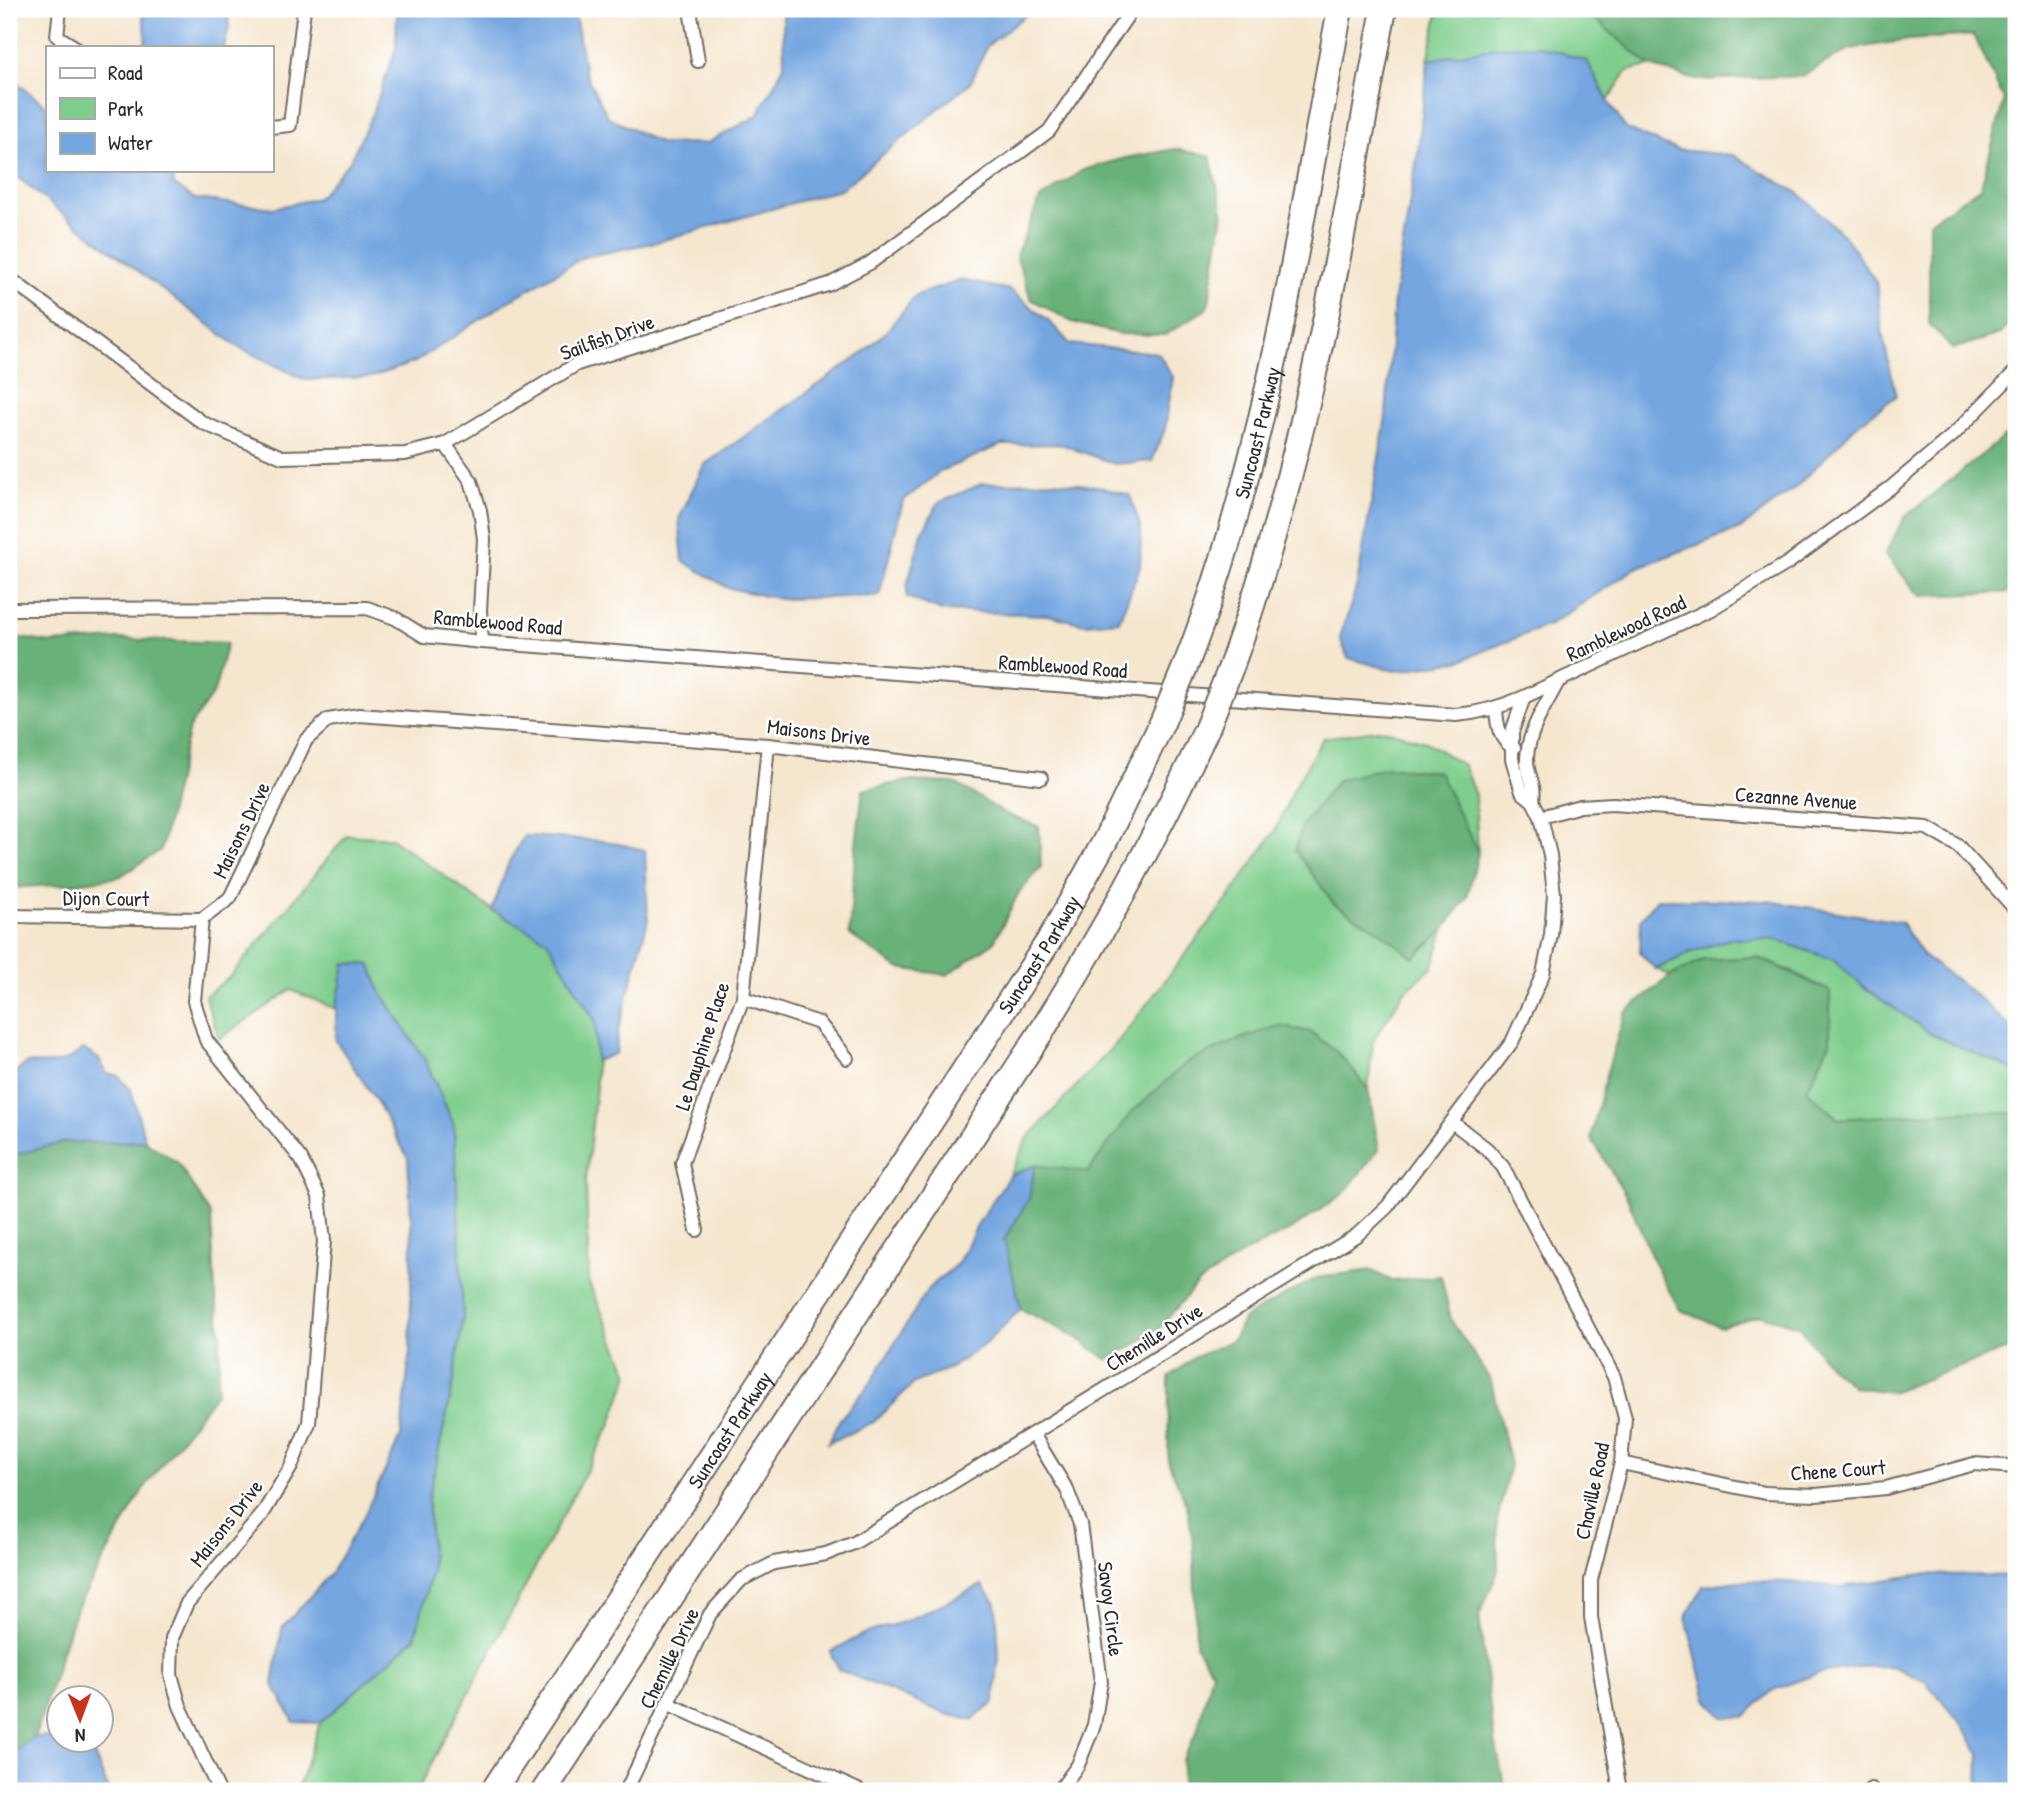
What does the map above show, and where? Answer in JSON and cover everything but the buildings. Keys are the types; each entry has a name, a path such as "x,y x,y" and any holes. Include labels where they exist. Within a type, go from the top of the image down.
{"highway":[{"name":"Suncoast Parkway","path":"493,1791 1050,939 1105,841 1162,723 1222,563 1256,439 1340,9"},
{"name":"Suncoast Parkway","path":"544,1791 1043,1029 1146,855 1207,728 1256,596 1297,452 1384,9"}],"street":[{"path":"60,9 57,36 73,46"},
{"path":"273,127 290,125 304,9"},
{"path":"691,9 698,61"},
{"name":"Sailfish Drive","path":"9,278 203,424 282,457 405,454 445,444 577,364 830,284 870,263 1049,131 1132,9"},
{"name":"Ramblewood Road","path":"9,609 367,608 395,618 424,636 482,642 1456,715 1496,709 1524,697 1711,609 1788,563 1932,453 2016,371"},
{"path":"445,444 471,481 480,509 484,539 480,610 482,642"},
{"path":"1511,748 1528,747 1558,681"},
{"name":"Chemille Drive","path":"626,1791 710,1614 741,1580 774,1563 826,1554 854,1543 1357,1234 1387,1207 1512,1042 1543,974 1551,935 1554,895 1550,855 1541,817 1533,800 1522,792 1514,772 1511,748 1512,732 1524,697"},
{"name":"Chemille Drive","path":"1496,709 1502,738 1511,748"},
{"name":"Maisons Drive","path":"219,1791 180,1706 172,1675 172,1637 187,1603 262,1515 291,1467 309,1423 324,1241 319,1196 302,1159 206,1040 194,1001 202,919 230,898 306,740 328,720 359,715 768,745 1041,778"},
{"name":"Le Dauphine Place","path":"697,1230 682,1163 743,998 768,745"},
{"name":"Chemille Drive","path":"1528,747 1527,761 1535,786 1533,800"},
{"name":"Cezanne Avenue","path":"1541,817 1580,806 1613,804 1927,828 1958,846 2016,910"},
{"name":"Dijon Court","path":"9,916 202,919"},
{"path":"743,998 819,1023 847,1058"},
{"name":"Chaville Road","path":"1452,1122 1488,1149 1503,1167 1614,1377 1625,1418 1621,1463 1591,1580 1591,1617 1620,1791"},
{"name":"Savoy Circle","path":"1033,1434 1067,1490 1080,1524 1101,1682 1094,1725 1078,1765 1059,1791"},
{"name":"Chene Court","path":"1621,1463 1765,1493 1816,1495 1886,1488 1974,1464 2016,1467"},
{"path":"667,1703 860,1791"}],"green space":[{"path":"1439,9 1578,9 1600,23 1650,66 1627,71 1608,101 1587,61 1428,60"},
{"path":"1578,9 2016,9 2016,317 2000,334 1952,349 1929,323 1929,222 1981,187 2004,100 1974,35 1908,40 1850,49 1802,76 1696,80 1650,66 1600,23"},
{"path":"1175,149 1210,156 1223,212 1208,308 1165,335 1120,334 1072,322 1031,299 1016,255 1040,199 1083,170 1125,158"},
{"path":"2016,427 2016,592 1920,596 1885,554 1904,518"},
{"path":"9,636 52,643 119,639 227,643 214,692 189,728 161,850 119,877 9,888"},
{"path":"1382,729 1426,742 1463,765 1475,795 1478,853 1467,897 1445,928 1432,968 1404,992 1373,1041 1368,1089 1339,1054 1131,1113 1088,1172 1036,1166 1074,1196 1004,1240 1029,1199 1034,1166 1009,1176 1027,1139 1120,1039 1228,899 1275,831 1294,788 1323,738"},
{"path":"1386,767 1439,772 1478,853 1467,897 1445,928 1414,958 1379,931 1334,904 1295,850 1303,824 1338,780"},
{"path":"907,781 955,783 1006,814 1039,827 1041,867 1018,894 994,942 947,975 898,968 849,934 863,790"},
{"path":"347,835 391,838 492,910 547,939 595,1021 596,1087 586,1181 589,1283 629,1374 610,1426 417,1791 297,1791 320,1723 415,1637 432,1569 428,1499 453,1385 463,1319 458,1223 371,965 345,963 336,1009 291,990 219,1039 205,996 232,975"},
{"path":"1728,939 1774,939 1833,959 1866,989 1935,1036 2016,1071 2016,1114 1970,1111 1838,1119 1807,1090 1830,1042 1829,991 1756,957 1704,960 1670,976 1656,969"},
{"path":"1756,957 1830,991 1830,1042 1807,1090 1838,1119 1970,1111 2016,1114 2016,1346 1891,1392 1854,1387 1830,1367 1799,1326 1761,1315 1721,1327 1680,1310 1655,1265 1628,1199 1591,1138 1625,1013 1670,976 1704,960"},
{"path":"1278,1026 1311,1032 1339,1054 1368,1089 1379,1149 1344,1193 1294,1228 1244,1253 1197,1284 1157,1331 1108,1360 1076,1337 1021,1309 1004,1240 1029,1199 1035,1165 1088,1172 1131,1113 1187,1062"},
{"path":"145,1141 178,1163 211,1215 215,1290 221,1334 217,1392 142,1491 75,1611 52,1685 46,1685 46,1702 35,1737 9,1756 9,1156 65,1142"},
{"path":"1370,1270 1392,1281 1441,1276 1451,1320 1491,1381 1510,1465 1497,1521 1498,1571 1479,1616 1493,1731 1504,1785 1502,1791 1182,1791 1182,1761 1197,1732 1212,1672 1196,1646 1194,1548 1187,1505 1168,1461 1169,1377 1195,1357 1233,1340 1244,1318 1316,1278"}],"water":[{"path":"141,9 228,9 229,28 224,46 145,46 146,32"},
{"path":"397,9 574,9 585,73 608,117 661,144 707,143 757,116 784,66 781,9 1031,9 987,46 971,82 841,189 657,242 584,257 507,302 415,362 372,377 305,380 238,347 9,170 9,76 46,106 46,172 175,172 173,184 195,199 274,208 318,198 350,161 371,117 396,48"},
{"path":"1540,46 1587,61 1626,129 1677,150 1733,155 1800,194 1847,239 1876,282 1883,336 1896,396 1857,425 1795,488 1740,529 1636,568 1551,624 1459,661 1395,671 1348,658 1340,638 1357,585 1386,417 1394,299 1418,152 1428,60 1496,47"},
{"path":"962,280 1010,290 1049,321 1070,344 1158,353 1173,377 1165,429 1152,461 1114,464 1061,444 1001,445 941,471 903,501 879,596 780,599 728,588 683,561 679,519 704,465 859,356 886,332 916,295"},
{"path":"1052,481 1096,486 1130,495 1141,529 1140,567 1119,621 1084,624 1048,615 942,611 907,597 907,585 922,533 938,503 981,484"},
{"path":"524,836 605,841 645,850 648,920 618,1031 616,1053 596,1061 595,1021 547,940 492,910 509,862"},
{"path":"1657,899 1768,901 1901,922 1923,956 1966,987 2016,1032 2016,1071 1935,1036 1866,989 1833,960 1774,939 1728,939 1656,969 1640,953 1641,919"},
{"path":"345,963 371,965 379,989 425,1060 454,1125 463,1319 453,1385 428,1499 432,1569 415,1638 320,1723 294,1722 273,1684 282,1628 331,1573 364,1516 401,1436 410,1350 412,1242 408,1158 377,1102 336,1041 336,1009"},
{"path":"83,1049 99,1059 107,1074 117,1075 131,1090 145,1140 110,1143 65,1142 9,1156 9,1078 27,1063 63,1061"},
{"path":"1035,1165 1029,1199 1004,1240 1021,1309 985,1344 952,1367 914,1383 874,1422 828,1443 840,1419 870,1384 928,1289 958,1263 979,1222 1009,1176"},
{"path":"1922,1574 2016,1576 2016,1791 1978,1791 1979,1753 1961,1723 1926,1682 1892,1666 1857,1667 1819,1673 1773,1690 1744,1717 1722,1717 1707,1699 1686,1618 1703,1586 1739,1581 1840,1587"},
{"path":"982,1585 996,1603 999,1657 994,1703 972,1720 946,1714 839,1670 830,1652 866,1633 906,1621"},
{"path":"46,1736 46,1755 94,1755 109,1791 9,1791 9,1756 35,1737"}]}
